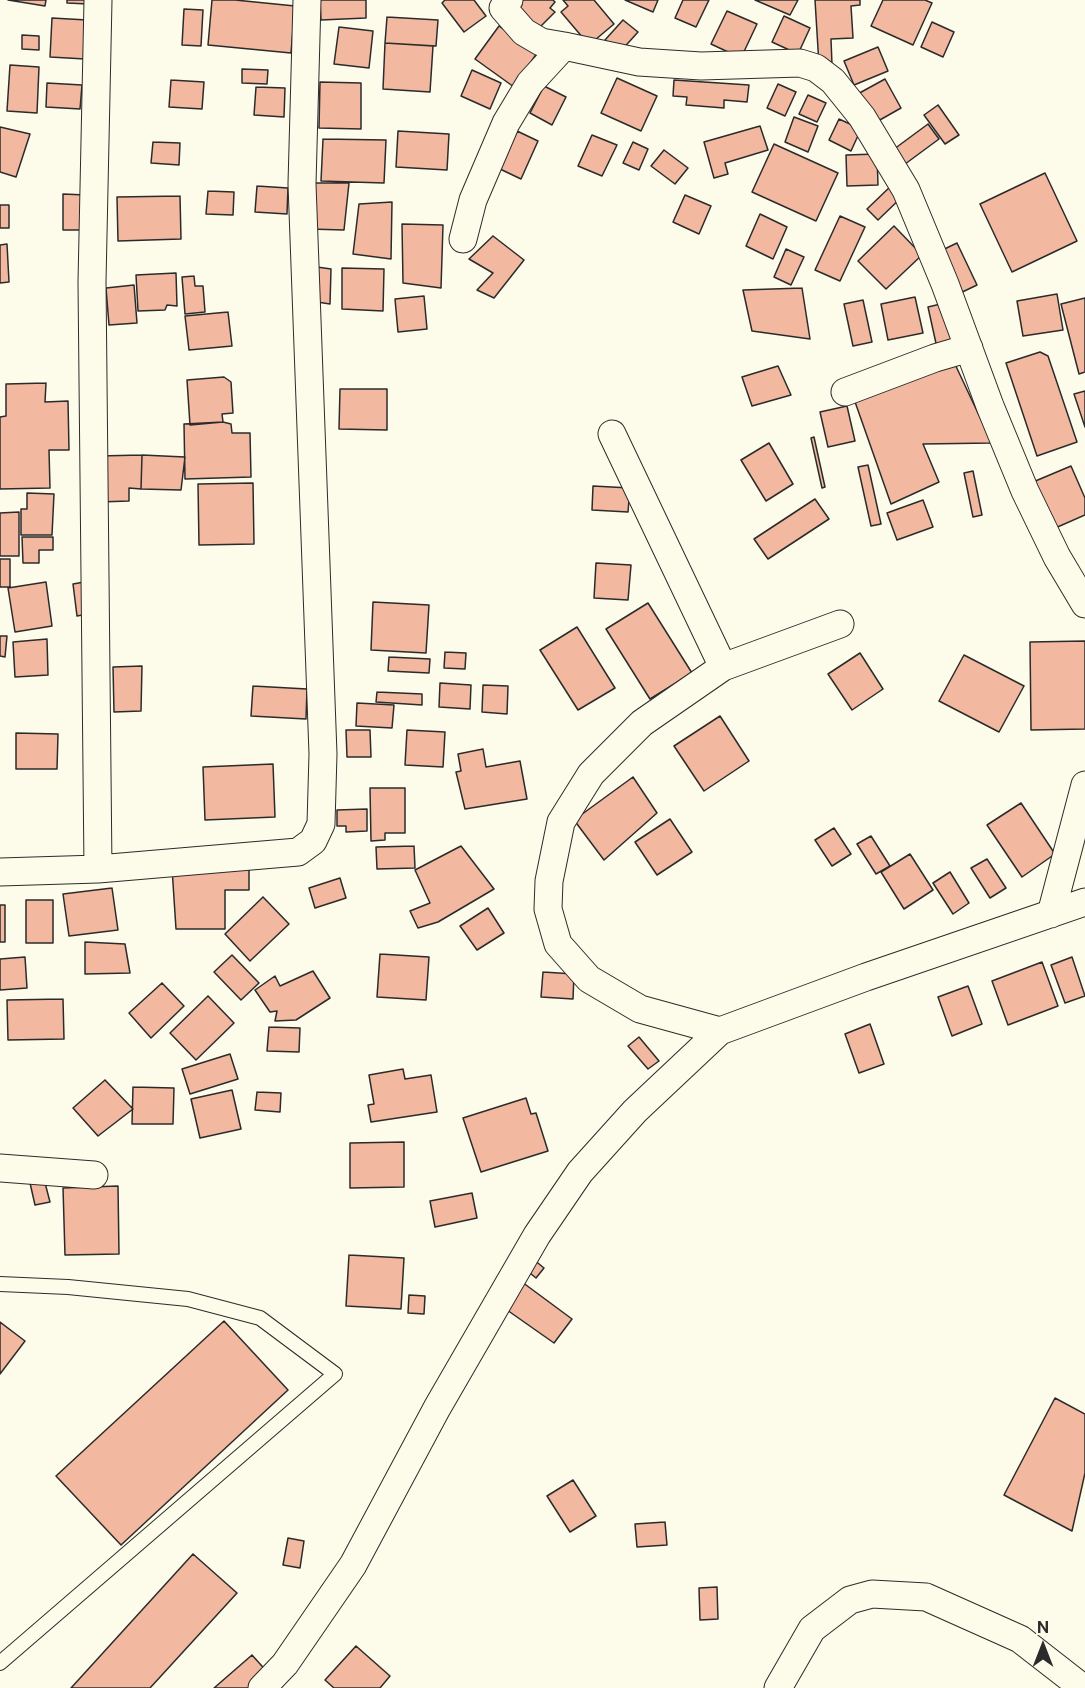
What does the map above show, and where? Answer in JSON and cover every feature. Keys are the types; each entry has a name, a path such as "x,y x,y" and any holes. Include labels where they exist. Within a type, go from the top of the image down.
{"street":[{"path":"98,0 92,282 98,869"},
{"path":"0,872 98,869 298,852 313,840 321,824 323,754 302,184 307,0"},
{"path":"502,3 524,32 542,42 639,62 701,66 800,63 816,68 833,81 862,117 906,190 945,284 1024,491 1085,604"},
{"path":"463,239 473,200 506,123 531,83 564,46"},
{"path":"845,392 935,358 969,348"},
{"path":"612,434 723,667"},
{"path":"720,1031 640,1010 589,979 558,944 548,909 549,881 561,822 591,774 642,723 723,667 840,624"},
{"path":"1051,914 1085,785"},
{"path":"262,1688 285,1664 353,1565 437,1408 537,1234 580,1172 635,1111 720,1031 866,977 1085,902"},
{"path":"0,1168 94,1175"},
{"path":"778,1688 812,1629 850,1600 872,1594 926,1597 1020,1639 1083,1688"}],"lane":[{"path":"0,1284 68,1287 188,1299 261,1318 335,1374 0,1662"}],"building":[{"path":"8,0 46,0 45,6"},
{"path":"67,0 88,0 88,4 67,3"},
{"path":"212,0 295,6 291,53 208,45"},
{"path":"320,0 366,0 366,18 321,20"},
{"path":"445,0 474,0 486,16 464,32 442,3"},
{"path":"523,0 553,0 555,2 550,8 555,12 536,31 514,9"},
{"path":"563,0 594,0 614,24 589,45 561,12 568,6"},
{"path":"625,0 658,0 653,12"},
{"path":"683,0 709,0 696,27 675,18"},
{"path":"755,0 798,0 790,15"},
{"path":"815,0 860,0 860,5 851,6 853,38 831,39 832,65 819,65"},
{"path":"883,0 925,0 932,3 913,45 871,26"},
{"path":"184,9 203,10 201,46 182,45"},
{"path":"727,11 757,24 741,58 711,44"},
{"path":"784,16 810,28 798,54 772,42"},
{"path":"387,17 438,20 436,46 385,43"},
{"path":"52,18 87,20 85,59 50,57"},
{"path":"623,20 638,32 620,52 605,40"},
{"path":"932,22 954,32 943,57 921,47"},
{"path":"499,26 537,53 514,87 475,59"},
{"path":"339,27 373,31 369,68 334,64"},
{"path":"22,35 39,36 39,50 22,49"},
{"path":"385,43 433,46 430,92 383,89"},
{"path":"878,47 888,71 854,85 844,61"},
{"path":"10,65 39,67 37,113 7,111"},
{"path":"242,69 268,70 267,84 242,83"},
{"path":"472,70 501,83 490,109 461,96"},
{"path":"617,78 657,96 641,131 601,113"},
{"path":"885,79 901,108 871,125 854,96"},
{"path":"171,80 204,82 202,109 169,107"},
{"path":"674,80 749,85 747,102 724,100 724,108 686,105 687,97 673,96"},
{"path":"320,82 361,83 361,129 319,128"},
{"path":"47,83 82,85 80,109 46,107"},
{"path":"778,84 796,92 785,116 767,108"},
{"path":"544,86 566,97 552,125 530,113"},
{"path":"256,87 285,88 284,117 254,115"},
{"path":"808,95 826,103 817,122 799,114"},
{"path":"938,105 959,135 945,144 924,115"},
{"path":"794,117 818,126 808,152 785,142"},
{"path":"839,119 861,129 851,151 829,140"},
{"path":"928,124 939,139 897,170 886,155"},
{"path":"760,126 768,150 725,163 728,174 714,178 704,142"},
{"path":"0,127 30,134 16,177 0,172"},
{"path":"398,131 449,134 447,170 396,167"},
{"path":"517,131 538,141 521,179 500,169"},
{"path":"592,135 617,145 602,176 578,166"},
{"path":"323,139 386,140 384,183 321,181"},
{"path":"153,142 180,143 179,165 151,163"},
{"path":"633,142 648,149 639,170 623,163"},
{"path":"774,144 838,173 816,221 752,192"},
{"path":"664,150 688,168 675,184 651,166"},
{"path":"877,154 878,185 847,186 846,155"},
{"path":"1045,173 1077,241 1012,272 980,204"},
{"path":"308,183 349,183 344,230 309,229"},
{"path":"893,184 904,195 878,220 867,209"},
{"path":"257,186 288,188 287,214 255,212"},
{"path":"208,191 234,192 233,215 206,214"},
{"path":"63,194 86,195 85,230 63,230"},
{"path":"685,195 711,206 699,234 673,222"},
{"path":"180,196 181,239 118,241 117,197"},
{"path":"392,202 391,259 353,254 359,204"},
{"path":"0,205 9,205 9,228 0,228"},
{"path":"760,214 787,227 773,259 746,246"},
{"path":"840,216 865,227 840,281 815,270"},
{"path":"402,224 443,225 441,288 403,283"},
{"path":"894,226 922,255 886,289 858,261"},
{"path":"493,236 524,260 494,298 477,290 493,273 469,259"},
{"path":"957,243 977,285 954,296 934,254"},
{"path":"7,244 9,282 0,283 0,245"},
{"path":"786,249 804,257 791,285 774,277"},
{"path":"317,267 331,269 330,304 317,302"},
{"path":"342,268 384,269 383,311 342,309"},
{"path":"176,273 177,306 167,305 165,310 138,311 136,275"},
{"path":"194,276 195,286 203,286 205,312 185,314 182,277"},
{"path":"134,285 137,323 109,325 106,288"},
{"path":"802,288 810,339 752,331 743,290"},
{"path":"1057,294 1063,330 1023,336 1017,301"},
{"path":"424,296 427,329 398,332 395,299"},
{"path":"915,297 923,333 888,340 881,304"},
{"path":"1085,298 1085,372 1079,374 1061,304"},
{"path":"863,300 872,342 853,346 844,304"},
{"path":"949,302 958,343 937,348 928,307"},
{"path":"228,312 232,346 189,350 185,316"},
{"path":"1040,352 1048,356 1077,442 1037,456 1006,363"},
{"path":"954,362 992,443 923,444 939,482 891,504 854,399"},
{"path":"778,366 791,395 752,406 742,377"},
{"path":"224,377 231,382 233,413 222,414 223,422 190,425 187,380"},
{"path":"46,383 45,402 68,401 69,450 49,450 50,488 0,489 0,417 6,416 6,384"},
{"path":"340,389 387,389 387,430 339,429"},
{"path":"1085,391 1085,427 1074,394"},
{"path":"847,406 855,441 828,447 820,412"},
{"path":"223,422 231,424 232,433 250,433 251,477 185,479 184,424"},
{"path":"814,437 825,487 822,488 811,438"},
{"path":"769,443 793,484 766,501 741,460"},
{"path":"142,455 141,489 129,488 129,501 99,502 98,456"},
{"path":"142,455 185,457 181,490 141,489"},
{"path":"868,465 881,524 871,526 858,467"},
{"path":"1071,466 1085,498 1085,515 1053,529 1033,482"},
{"path":"973,471 982,515 973,517 964,473"},
{"path":"253,483 254,544 199,545 198,484"},
{"path":"593,486 630,488 628,512 592,510"},
{"path":"27,493 54,494 52,535 21,535 21,509 27,509"},
{"path":"815,499 829,519 768,559 754,539"},
{"path":"923,500 933,527 897,540 887,513"},
{"path":"19,512 19,556 0,556 0,513"},
{"path":"22,537 53,537 53,550 39,550 39,563 23,563"},
{"path":"0,559 10,559 10,587 0,587"},
{"path":"596,563 631,565 628,600 594,598"},
{"path":"46,582 52,626 15,632 8,588"},
{"path":"84,582 88,614 77,616 73,584"},
{"path":"373,602 429,605 426,653 371,650"},
{"path":"648,603 692,673 650,699 606,629"},
{"path":"577,627 615,688 578,710 540,650"},
{"path":"0,636 7,636 5,657 0,656"},
{"path":"47,639 48,675 15,677 13,642"},
{"path":"1085,641 1085,729 1031,730 1030,642"},
{"path":"445,652 466,653 465,669 444,668"},
{"path":"860,653 883,689 852,710 828,674"},
{"path":"964,655 1024,686 999,732 939,701"},
{"path":"389,657 430,659 429,673 388,671"},
{"path":"142,666 141,711 114,712 113,667"},
{"path":"440,683 471,685 470,709 439,707"},
{"path":"483,685 508,686 507,714 482,712"},
{"path":"253,686 307,689 306,719 251,716"},
{"path":"377,692 422,694 422,705 376,702"},
{"path":"357,703 394,705 392,728 356,726"},
{"path":"720,716 749,761 704,791 674,746"},
{"path":"346,730 370,730 371,757 347,757"},
{"path":"407,730 445,732 443,767 405,765"},
{"path":"16,733 58,734 57,769 16,769"},
{"path":"483,749 486,767 520,761 527,799 465,809 456,772 461,771 458,754"},
{"path":"273,764 275,817 205,820 203,767"},
{"path":"633,777 657,813 604,860 574,820"},
{"path":"370,788 405,788 405,833 385,833 385,840 371,841"},
{"path":"1021,803 1055,854 1022,877 987,825"},
{"path":"367,809 367,831 346,832 346,826 337,826 337,810"},
{"path":"670,819 692,852 657,875 635,842"},
{"path":"834,828 851,854 832,866 815,840"},
{"path":"871,836 890,866 876,874 857,844"},
{"path":"414,846 415,868 377,869 376,847"},
{"path":"461,846 494,889 438,922 418,928 410,911 430,903 415,870"},
{"path":"910,854 933,890 904,909 881,872"},
{"path":"987,859 1006,888 990,898 971,868"},
{"path":"172,868 249,869 249,890 225,890 225,929 176,929"},
{"path":"950,872 969,903 953,914 933,883"},
{"path":"340,878 346,898 315,908 309,888"},
{"path":"112,888 118,930 69,936 63,894"},
{"path":"263,897 289,924 250,961 225,934"},
{"path":"26,900 53,900 53,943 26,943"},
{"path":"0,905 5,905 5,942 0,942"},
{"path":"488,908 504,933 477,950 460,926"},
{"path":"85,942 125,944 130,973 85,974"},
{"path":"380,954 429,957 426,1000 377,997"},
{"path":"232,955 259,983 241,1000 214,972"},
{"path":"25,957 27,988 0,990 0,959"},
{"path":"1072,957 1085,996 1065,1003 1051,965"},
{"path":"1042,962 1058,1006 1008,1025 992,981"},
{"path":"313,971 330,998 296,1020 275,1021 277,1011 270,1012 255,990 275,976 280,986"},
{"path":"543,972 574,974 573,999 541,997"},
{"path":"162,983 184,1006 151,1038 129,1013"},
{"path":"968,986 982,1024 952,1036 938,997"},
{"path":"208,996 234,1023 196,1060 170,1033"},
{"path":"63,999 64,1039 8,1040 7,1000"},
{"path":"870,1024 884,1064 859,1073 845,1034"},
{"path":"269,1027 300,1028 299,1052 267,1051"},
{"path":"639,1037 659,1061 648,1069 628,1046"},
{"path":"230,1054 238,1079 190,1094 182,1069"},
{"path":"403,1069 405,1079 431,1075 437,1112 371,1122 368,1105 374,1104 369,1075"},
{"path":"105,1080 133,1109 98,1136 73,1108"},
{"path":"133,1087 174,1088 173,1124 132,1124"},
{"path":"232,1090 241,1129 200,1138 191,1099"},
{"path":"257,1092 281,1093 280,1112 255,1110"},
{"path":"526,1098 531,1114 536,1113 548,1151 481,1172 463,1118"},
{"path":"404,1142 404,1187 350,1188 350,1143"},
{"path":"44,1179 50,1202 35,1205 30,1183"},
{"path":"118,1186 119,1254 65,1255 63,1188"},
{"path":"472,1193 477,1218 435,1227 430,1201"},
{"path":"349,1255 404,1258 401,1309 346,1306"},
{"path":"533,1259 544,1268 536,1278 525,1269"},
{"path":"522,1282 572,1319 554,1343 507,1310"},
{"path":"409,1295 425,1296 424,1314 408,1313"},
{"path":"224,1321 288,1390 121,1545 56,1476"},
{"path":"0,1322 25,1341 0,1374"},
{"path":"1055,1398 1085,1414 1085,1473 1072,1531 1004,1495"},
{"path":"573,1480 596,1516 570,1532 547,1496"},
{"path":"665,1522 667,1545 637,1547 635,1524"},
{"path":"288,1538 304,1541 300,1568 283,1565"},
{"path":"193,1554 237,1593 150,1688 71,1688"},
{"path":"717,1587 718,1619 700,1620 699,1588"},
{"path":"356,1646 390,1676 380,1688 334,1688 325,1680"},
{"path":"252,1655 270,1675 255,1688 214,1688"}]}
